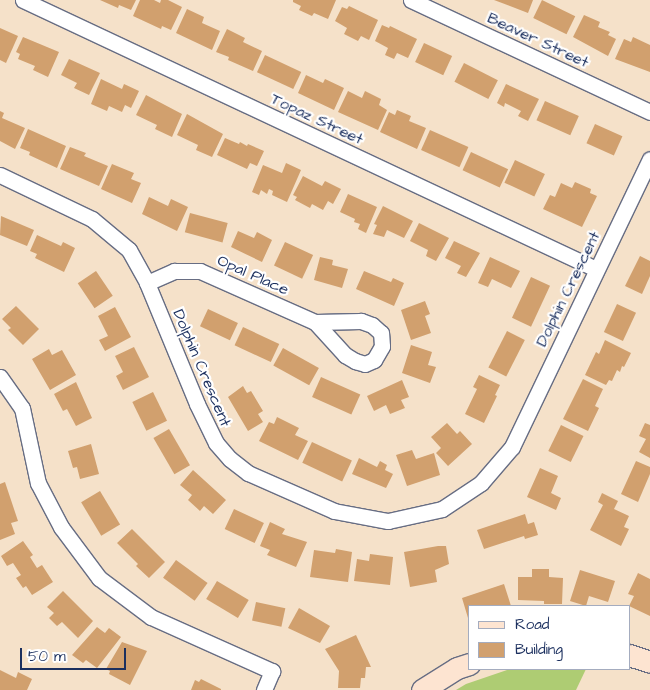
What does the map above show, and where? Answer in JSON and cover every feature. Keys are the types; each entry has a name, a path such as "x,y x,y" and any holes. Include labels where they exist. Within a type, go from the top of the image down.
{"street":[{"name":"Topaz Street","path":"23,0 596,269"},
{"name":"Beaver Street","path":"411,0 650,112"},
{"name":"Dolphin Crescent","path":"0,176 92,219 130,250 147,283 197,404 216,443 230,460 248,473 334,511 388,521 442,509 481,484 512,447 650,159"},
{"name":"Opal Place","path":"147,283 174,271 200,271 315,322"},
{"path":"0,377 22,408 38,483 61,528 99,578 151,617 272,670 264,690"},
{"path":"630,655 650,662"},
{"path":"422,690 457,668 468,664"}],"green space":[{"path":"507,670 586,670 576,690 456,690 466,684"}],"building":[{"path":"100,0 136,0 131,10 119,5 118,8"},
{"path":"140,0 154,0 160,3 161,0 168,0 182,7 171,30 162,26 161,29 133,16"},
{"path":"293,0 336,0 328,19 314,13 312,16 299,10 301,6 293,2"},
{"path":"494,0 533,0 528,13"},
{"path":"542,0 575,16 566,34 533,18"},
{"path":"349,6 378,20 369,40 361,36 358,41 344,34 347,28 335,21 342,7 347,9"},
{"path":"187,9 204,17 202,23 220,31 212,50 176,33"},
{"path":"584,15 600,22 598,27 610,32 608,35 616,39 608,56 573,37"},
{"path":"382,25 389,28 390,26 417,39 408,58 397,53 394,59 385,55 388,48 375,41"},
{"path":"0,28 18,36 6,63 0,60"},
{"path":"227,29 245,38 243,42 262,51 253,71 228,60 229,57 216,52"},
{"path":"23,37 59,52 48,77 33,70 35,66 18,59 20,54 16,52"},
{"path":"633,37 650,45 650,72 615,59 624,39 631,42"},
{"path":"424,43 452,56 443,75 415,62"},
{"path":"265,55 301,72 293,89 257,72"},
{"path":"69,59 100,73 89,95 74,88 77,83 61,75"},
{"path":"464,63 498,80 488,99 454,82"},
{"path":"306,75 323,83 325,79 344,88 334,110 298,93"},
{"path":"101,79 122,89 124,84 139,91 131,108 125,105 122,112 109,106 107,111 91,104"},
{"path":"506,84 539,99 528,121 518,116 521,111 505,103 504,107 497,103"},
{"path":"348,91 362,98 365,91 381,99 379,105 387,110 378,130 338,112"},
{"path":"146,95 182,114 172,137 155,129 157,125 136,115"},
{"path":"545,101 579,116 570,135 536,120"},
{"path":"397,110 411,116 409,121 426,128 417,149 380,132 389,112 395,115"},
{"path":"0,111 4,113 2,118 25,128 15,149 0,141"},
{"path":"187,114 223,134 212,157 196,150 198,145 177,135"},
{"path":"595,124 622,136 614,155 586,143"},
{"path":"28,129 66,146 57,168 29,155 30,152 20,148"},
{"path":"430,130 468,147 459,167 421,150"},
{"path":"225,138 239,144 240,142 247,146 248,144 264,151 257,166 250,163 247,169 217,155"},
{"path":"70,147 86,153 84,156 108,166 99,186 60,169"},
{"path":"471,152 508,169 500,187 463,170"},
{"path":"515,160 545,174 534,197 504,183"},
{"path":"286,163 301,170 287,202 272,195 273,191 269,189 267,194 261,190 259,195 252,192 263,165 282,173"},
{"path":"112,164 134,173 131,179 141,183 132,203 101,189"},
{"path":"303,176 322,186 325,181 341,189 333,204 328,201 323,210 312,204 310,208 295,200 297,197 293,195"},
{"path":"575,182 591,189 590,193 597,196 582,227 543,209 550,195 555,197 561,183 572,188"},
{"path":"348,194 377,207 366,233 358,229 360,224 354,222 355,219 340,212"},
{"path":"149,197 168,206 171,199 188,207 177,231 142,214"},
{"path":"383,206 413,221 404,238 387,230 384,237 373,234 377,225 374,224"},
{"path":"190,213 228,223 222,242 185,232"},
{"path":"1,216 34,230 27,246 0,235"},
{"path":"419,223 449,238 436,261 426,256 428,250 410,241"},
{"path":"238,231 254,238 257,232 272,240 262,262 231,247"},
{"path":"37,235 61,246 63,242 75,248 64,272 35,258 37,254 30,251"},
{"path":"454,241 480,253 466,277 457,273 461,266 445,258"},
{"path":"285,242 313,255 302,279 274,266"},
{"path":"640,256 650,261 650,276 642,294 625,286"},
{"path":"320,257 333,260 332,265 348,269 342,288 314,280"},
{"path":"490,257 520,271 511,288 492,279 488,287 478,283"},
{"path":"96,271 113,296 95,308 78,283"},
{"path":"364,271 391,282 393,278 404,283 394,306 356,289"},
{"path":"531,277 550,286 531,327 512,318"},
{"path":"425,301 430,314 425,316 431,333 411,340 401,310"},
{"path":"617,304 636,313 623,341 604,332"},
{"path":"16,306 39,329 23,345 8,330 11,328 2,319"},
{"path":"115,307 131,337 105,351 99,340 108,336 98,316"},
{"path":"208,309 238,323 230,340 200,326"},
{"path":"243,327 279,344 271,362 235,345"},
{"path":"507,331 525,340 506,377 488,368"},
{"path":"605,340 631,353 624,367 622,366 620,372 617,370 612,381 609,380 606,385 585,375 596,352 599,354"},
{"path":"411,345 432,352 428,365 436,367 430,383 402,373"},
{"path":"134,347 149,377 123,390 116,376 123,372 115,356"},
{"path":"283,348 319,368 309,385 273,365"},
{"path":"49,349 52,355 62,350 76,375 50,390 32,359"},
{"path":"479,375 500,385 495,395 497,396 484,423 465,414 477,389 473,387"},
{"path":"321,377 360,394 351,415 312,397"},
{"path":"583,379 603,389 595,406 599,408 588,431 563,419"},
{"path":"402,380 409,397 401,400 405,408 390,414 386,405 374,411 367,396"},
{"path":"76,382 92,418 76,426 67,409 63,411 54,394"},
{"path":"243,386 247,393 251,391 263,411 258,414 263,422 248,431 228,397"},
{"path":"153,392 167,421 146,431 132,402"},
{"path":"277,417 299,428 295,435 308,441 298,460 259,441 269,422 274,424"},
{"path":"447,423 457,434 460,431 472,444 448,466 436,453 441,448 431,437"},
{"path":"645,423 650,425 650,458 639,452 646,439 639,436"},
{"path":"561,425 583,436 571,462 548,451"},
{"path":"169,429 190,465 174,474 153,438"},
{"path":"312,442 352,461 342,481 302,463"},
{"path":"91,444 99,474 80,479 77,467 73,468 68,451"},
{"path":"412,450 416,459 434,453 440,475 407,486 396,455"},
{"path":"359,458 377,467 380,461 387,465 385,470 393,474 386,488 352,474"},
{"path":"636,461 650,467 650,474 638,502 621,494"},
{"path":"540,468 558,476 551,493 561,498 556,510 527,497"},
{"path":"193,470 226,500 213,514 204,506 200,511 188,500 192,495 180,485"},
{"path":"5,482 18,521 11,523 15,534 0,540 0,484"},
{"path":"100,491 120,524 101,536 81,502"},
{"path":"602,493 618,501 614,509 629,516 624,527 629,529 621,546 590,530 603,505 598,502"},
{"path":"234,509 264,523 255,543 225,529"},
{"path":"525,514 528,524 534,522 538,535 525,539 524,536 484,549 477,530"},
{"path":"270,522 285,529 282,534 307,542 296,567 267,555 270,550 260,546"},
{"path":"132,529 165,562 149,578 117,543"},
{"path":"23,541 33,555 30,557 37,568 42,565 53,582 32,595 26,586 23,588 16,578 21,575 13,563 7,566 1,556"},
{"path":"446,546 449,564 435,570 437,582 410,587 404,552"},
{"path":"336,549 352,552 348,582 310,577 314,550 335,553"},
{"path":"370,554 393,557 390,585 354,581 357,559 369,561"},
{"path":"176,560 208,583 195,601 163,578"},
{"path":"532,569 549,569 549,577 563,578 562,604 544,604 544,601 518,600 518,577 532,577"},
{"path":"580,570 615,581 608,602 589,596 586,605 570,601"},
{"path":"638,573 650,579 650,616 630,606 634,596 628,594"},
{"path":"217,581 249,600 238,618 206,599"},
{"path":"504,584 511,605 468,605 468,618 462,598"},
{"path":"63,591 93,621 78,638 62,622 57,626 49,618 54,613 47,607"},
{"path":"256,602 285,608 281,627 252,621"},
{"path":"299,608 330,626 320,643 288,628"},
{"path":"97,627 105,633 109,628 121,637 97,668 86,660 83,663 72,655"},
{"path":"356,635 371,667 366,667 365,678 361,678 360,688 338,688 339,671 325,649"},
{"path":"122,642 147,651 130,685 109,674 110,671 106,669"},
{"path":"0,670 16,678 18,672 32,679 27,690 0,690"},
{"path":"201,679 221,690 191,690 195,680 199,682"}]}
